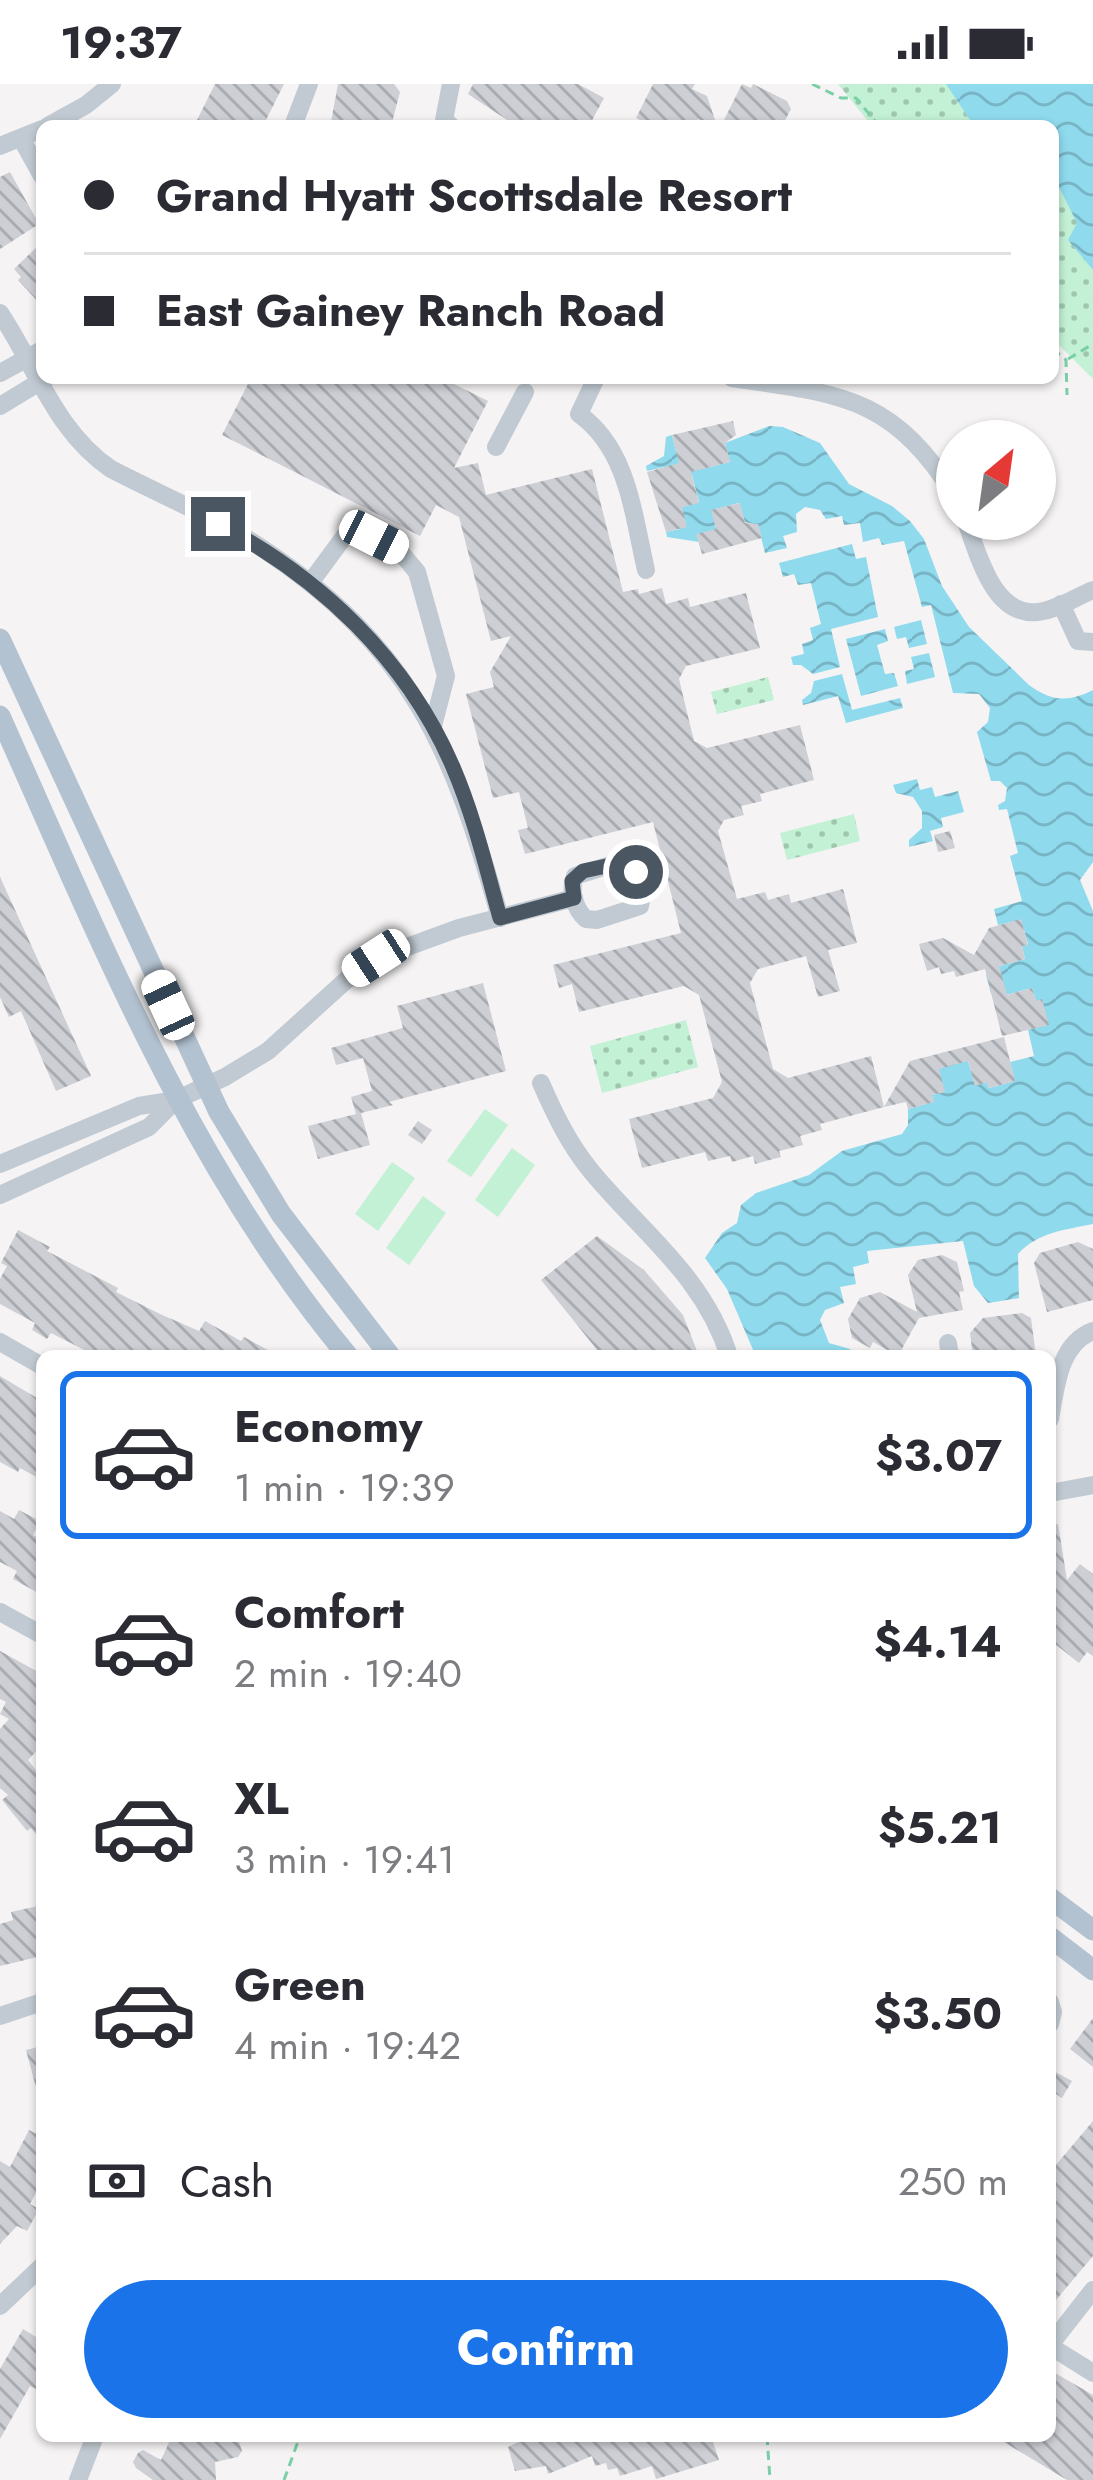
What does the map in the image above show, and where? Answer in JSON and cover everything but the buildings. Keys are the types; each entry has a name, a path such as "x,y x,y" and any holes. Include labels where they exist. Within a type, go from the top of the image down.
{"main road":[{"path":"0,639 206,1086 281,1214 385,1350"},
{"path":"0,716 176,1100 256,1232 344,1350"},
{"path":"1056,1902 1093,1930"},
{"path":"1056,1942 1093,1970"}],"street":[{"path":"59,120 112,84"},
{"path":"295,120 309,84"},
{"path":"448,120 451,84"},
{"path":"0,146 36,133"},
{"path":"22,140 36,165"},
{"path":"0,313 34,354 0,374"},
{"path":"0,406 36,384"},
{"path":"45,384 70,431 98,460 254,543 310,583 380,651 433,726 468,806 500,918"},
{"path":"593,384 579,414 596,427 623,473 646,570"},
{"path":"770,384 835,394 863,405 903,428 936,468"},
{"path":"496,447 525,392"},
{"path":"310,583 352,526 409,558 446,676 433,726"},
{"path":"975,540 1001,598 1025,612 1047,610 1093,590"},
{"path":"1061,604 1078,641 1093,642"},
{"path":"0,1164 139,1106 176,1100 206,1086 268,1052 376,958 459,928 574,898"},
{"path":"541,1083 564,1133 591,1172 690,1277 714,1316 727,1350"},
{"path":"0,1195 149,1127 176,1100"},
{"path":"44,1145 53,1171"},
{"path":"1056,1384 1066,1354 1078,1337 1093,1330"},
{"path":"0,1342 36,1363"},
{"path":"1056,1492 1093,1485"},
{"path":"0,1612 36,1632"},
{"path":"0,2016 36,2004"},
{"path":"0,2306 36,2272"},
{"path":"1056,2338 1093,2290"},
{"path":"1056,2350 1093,2373"},
{"path":"78,2480 93,2442"}],"path":[{"path":"812,84 841,98 856,98 874,120"},
{"path":"1066,360 1093,344"},
{"path":"1059,354 1066,360 1067,395"},
{"path":"284,2480 299,2442"},
{"path":"767,2442 770,2480"}],"green space":[{"path":"838,84 1093,84 1093,379 1059,345 1059,120 867,120"},
{"path":"768,677 774,700 717,714 711,692"},
{"path":"854,814 860,841 787,860 780,833"},
{"path":"686,1020 698,1067 602,1093 590,1046"},
{"path":"485,1109 508,1125 471,1177 447,1161"},
{"path":"512,1148 535,1165 498,1217 475,1200"},
{"path":"392,1162 415,1178 378,1231 355,1214"},
{"path":"423,1196 446,1213 409,1265 386,1248"}],"water":[{"path":"946,84 1093,84 1093,270 1068,240 1077,223 1059,187 1059,120 970,120"},
{"path":"769,426 820,443 849,484 910,521 924,539 942,586 969,627 1029,685 1061,698 1093,690 1093,862 1080,880 1093,911 1093,1224 1052,1233 1026,1247 1018,1254 1019,1298 988,1303 974,1286 963,1241 867,1251 869,1263 853,1267 856,1284 840,1287 844,1303 825,1310 820,1320 829,1343 850,1350 753,1350 727,1289 705,1258 722,1233 737,1223 741,1205 756,1193 809,1175 842,1151 902,1134 908,1125 908,1109 933,1102 932,1095 944,1092 938,1067 944,1065 941,1053 958,1050 968,1061 975,1085 987,1082 989,1088 1015,1081 1010,1062 1034,1056 1028,1030 1048,1024 1042,1000 1036,1001 1032,988 991,994 986,975 1025,959 1022,946 1028,944 1021,920 998,925 994,909 1022,901 1010,856 1018,853 1007,809 999,810 998,805 1005,801 1007,788 1000,781 991,781 977,732 988,722 990,708 979,694 953,693 931,605 922,607 904,541 882,545 879,538 863,542 860,523 844,525 842,516 826,519 820,510 805,507 796,514 797,532 783,536 787,548 765,553 758,525 745,522 739,503 712,510 716,529 699,542 667,537 666,532 680,529 682,507 699,502 692,475 664,467 647,471 646,466 664,456 666,437 672,435 676,451 702,469 730,462 725,443"},
{"path":"852,544 856,559 866,557 878,617 831,629 840,667 813,674 793,665 791,657 804,654 802,644 813,640 810,628 821,624 811,583 798,585 794,574 783,577 779,563"},
{"path":"921,620 927,644 909,648 906,637 897,639 894,627"},
{"path":"885,629 888,641 877,645 885,674 894,673 898,686 861,696 846,639"},
{"path":"929,653 935,677 907,684 905,671 914,669 911,657"},
{"path":"842,674 852,710 900,698 903,708 846,723 838,696 803,705 814,681"},
{"path":"917,779 920,790 932,787 935,797 958,791 964,812 941,818 943,827 930,831 933,841 909,847 909,840 922,828 922,811 913,797 896,793 893,785"}],"route":[{"path":"218,524 254,543 326,596 380,651 407,687 433,726 461,787 500,918 574,898 572,881 583,871 625,862 636,872"}]}
